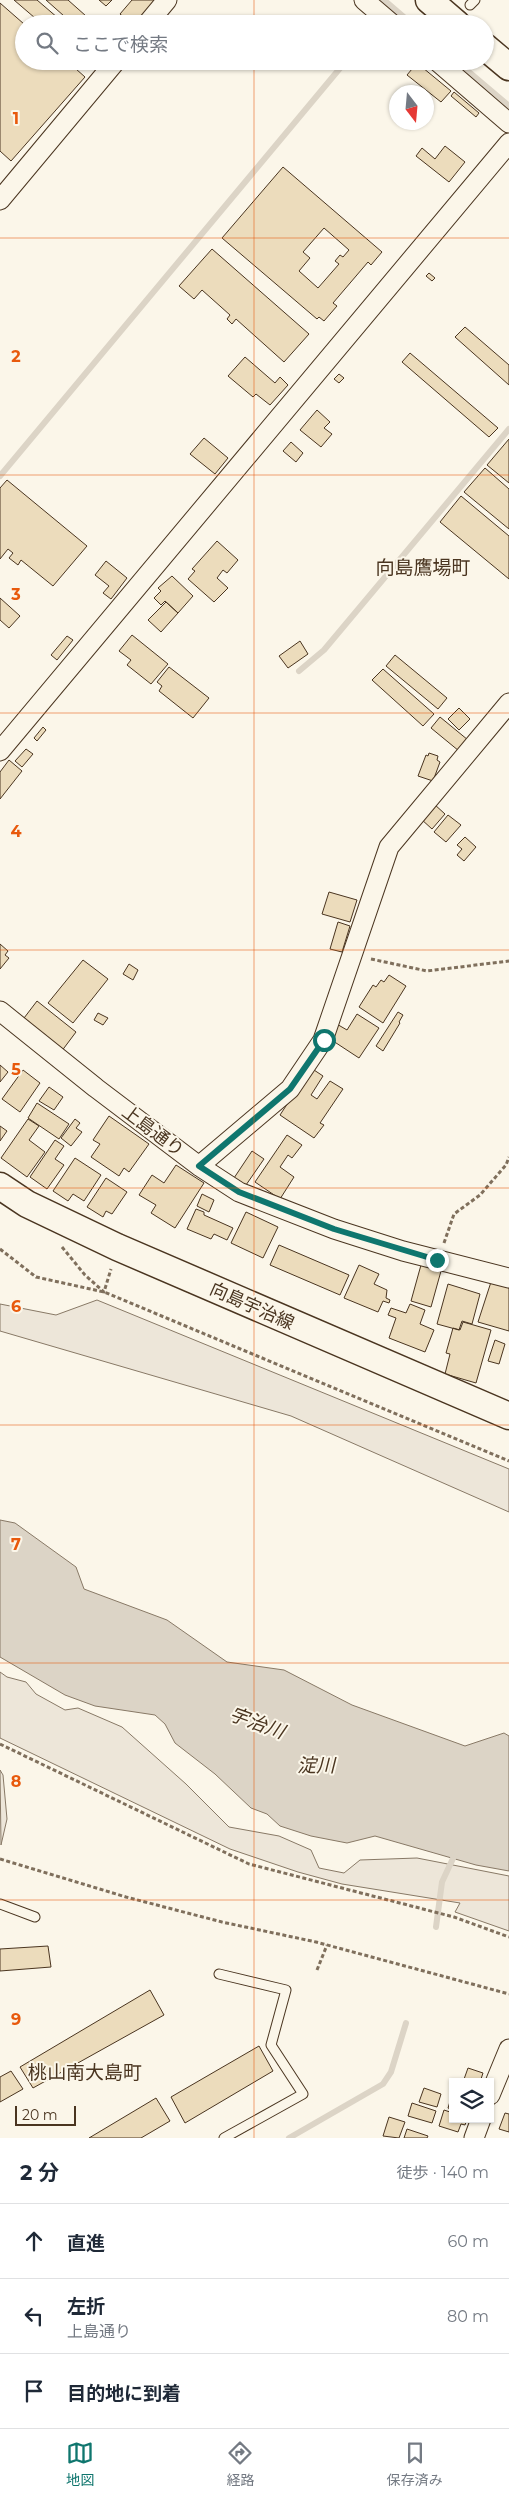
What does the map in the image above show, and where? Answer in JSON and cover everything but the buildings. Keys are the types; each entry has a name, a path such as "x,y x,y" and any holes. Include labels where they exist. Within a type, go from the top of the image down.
{"main road":[{"path":"429,0 467,10"},
{"path":"494,54 509,67"},
{"name":"向島宇治線","path":"0,1186 27,1204 117,1247 379,1362 509,1416"}],"street":[{"path":"154,15 167,0"},
{"path":"0,200 108,70"},
{"path":"448,70 509,122"},
{"path":"0,751 509,144"},
{"path":"199,1166 290,1089 324,1040 389,847 509,703"},
{"name":"上島通り","path":"0,1011 96,1088 199,1166 239,1192 334,1229 437,1260 509,1278"},
{"path":"494,2085 509,2049"},
{"path":"474,2138 480,2123"}],"lane":[{"path":"0,1904 35,1917"},
{"path":"219,1974 286,1990 271,2045 303,2094 224,2138"}],"path":[{"path":"353,955 427,971 509,961"},
{"path":"437,1260 454,1214 480,1195 506,1165 509,1157"},
{"path":"0,1249 36,1277 104,1292 509,1461"},
{"path":"0,1744 249,1864 454,1917 509,1937"},
{"path":"0,1859 126,1897 328,1945 509,1994"},
{"path":"317,1970 328,1945"}],"shaded area":[{"path":"97,1300 509,1469 509,1512 291,1416 0,1331 0,1304 56,1315"},
{"path":"0,1672 7,1677 26,1682 36,1694 65,1710 78,1708 122,1727 186,1784 229,1827 279,1836 311,1850 319,1868 344,1873 360,1860 417,1858 509,1876 509,1931 455,1912 460,1903 342,1884 298,1872 230,1849 0,1738"},
{"path":"0,1770 3,1775 7,1819 1,1845"}],"water":[{"name":"淀川","path":"0,1520 15,1523 76,1567 84,1589 167,1620 227,1662 284,1670 352,1705 465,1746 504,1733 509,1736 509,1871 476,1865 375,1836 347,1843 311,1836 280,1826 267,1814 251,1808 215,1774 175,1743 165,1724 155,1715 95,1706 65,1695 0,1657"}],"waterway":[{"path":"384,0 402,15"},
{"path":"0,476 338,70"},
{"path":"467,70 509,106"},
{"path":"299,671 324,650 509,429"},
{"path":"436,1927 442,1882 456,1852"},
{"path":"289,2138 383,2084 391,2072 406,2023"}],"district":[{"name":"向島鷹場町","path":"423,567"},
{"name":"桃山南大島町","path":"85,2072"}],"route":[{"path":"324,1040 290,1089 199,1166 239,1192 334,1229 437,1260"}],"water label":[{"name":"宇治川","path":"257,1723"}]}
